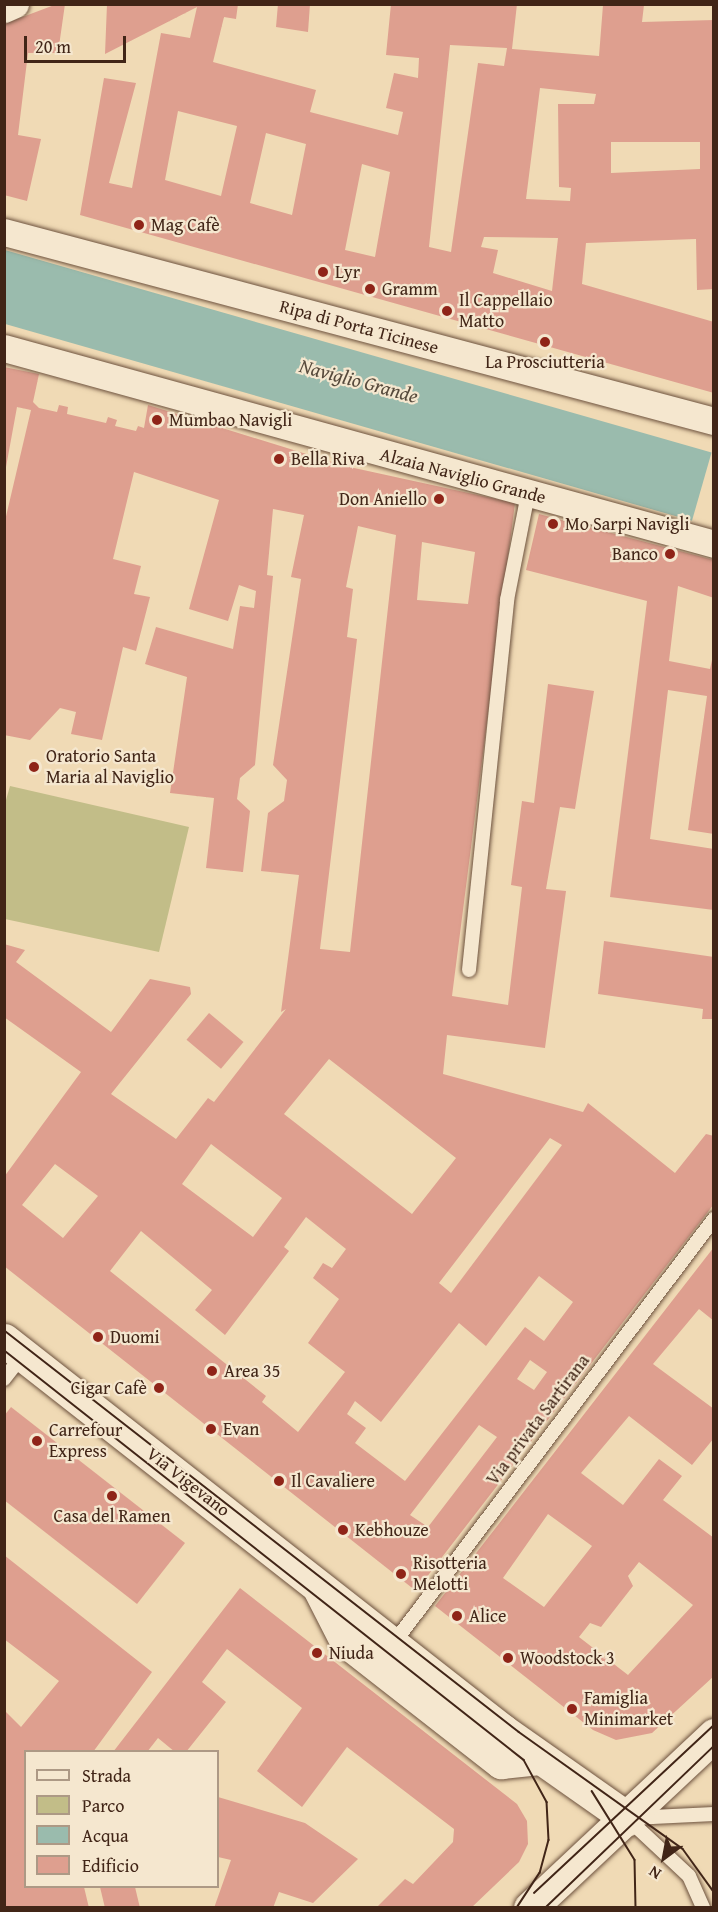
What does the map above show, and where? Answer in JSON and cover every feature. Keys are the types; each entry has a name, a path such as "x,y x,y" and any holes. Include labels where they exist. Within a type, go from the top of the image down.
{"street":[{"path":"4,9 15,4"},
{"name":"Ripa di Porta Ticinese","path":"4,232 714,421"},
{"name":"Alzaia Naviglio Grande","path":"4,348 714,544"},
{"name":"Via Vigevano","path":"11,1358 315,1580 539,1758 628,1819"},
{"name":"Via Vigevano","path":"315,1580 354,1648 501,1762 539,1758"},
{"path":"530,1908 628,1819 714,1735"}],"lane":[{"path":"469,970 507,600 528,494"},
{"name":"Via privata Sartirana","path":"393,1644 714,1219"},
{"path":"628,1819 714,1814"},
{"path":"628,1819 689,1876 703,1908"}],"green space":[{"path":"10,786 189,827 159,952 5,919 4,807"}],"water":[{"name":"Naviglio Grande","path":"5,250 712,453 692,521 4,324"}],"building":[{"path":"57,4 65,4 58,53 28,53 18,135 41,139 27,201 4,195 4,24"},
{"path":"107,4 238,4 236,19 224,17 213,62 316,90 310,112 398,135 403,112 386,108 394,73 418,78 419,58 386,55 391,4 517,4 512,49 599,56 603,5 644,5 642,22 714,20 714,289 697,290 696,239 586,243 582,284 714,322 714,393 80,215 104,78 136,83 109,183 132,188 161,33 190,38 197,7 105,54","holes":["450,45 507,48 504,66 478,63 451,252 429,247","540,88 596,94 594,104 558,104 559,187 571,188 570,201 526,199","178,111 237,126 221,196 165,180","266,133 306,144 292,215 250,203","611,142 700,142 700,169 611,173","362,164 390,172 375,257 345,250","484,237 558,238 552,291 493,273 498,250 481,247"]},
{"path":"278,4 310,4 308,32 276,27"},
{"path":"4,367 39,374 33,402 39,408 57,412 59,405 68,407 67,414 106,423 108,417 117,420 115,426 136,431 138,426 144,428 148,405 345,466 515,503 452,996 508,1005 522,887 511,885 522,801 534,803 548,684 594,691 575,809 560,807 546,889 566,891 545,1048 447,1035 443,1074 583,1112 588,1103 675,1173 706,1134 714,1136 714,1204 416,1591 4,1266 4,1177 81,1072 4,1017 4,944 25,950 16,962 111,1032 150,979 190,987 191,994 111,1094 176,1139 208,1098 214,1102 286,1009 281,1012 299,875 261,871 268,813 284,801 287,780 273,765 301,579 291,577 304,515 273,509 267,575 273,576 255,765 240,778 237,799 250,811 243,872 206,868 214,798 170,793 187,677 145,664 156,627 233,649 240,606 254,608 256,591 239,585 228,621 189,609 219,500 134,472 113,559 141,566 134,594 150,597 136,651 123,647 102,740 71,734 76,712 60,708 30,740 4,735 4,525 31,410 17,407 4,478","holes":["358,526 396,535 350,952 320,949 357,639 347,637 353,589 346,587","422,542 475,552 468,604 417,600","329,1059 456,1158 412,1214 284,1114","550,1138 562,1145 451,1293 439,1283","211,1144 282,1198 253,1237 182,1184","55,1164 98,1196 63,1238 22,1205","306,1217 346,1249 332,1268 323,1263 313,1278 339,1299 308,1343 345,1372 298,1432 262,1402 266,1396 110,1271 141,1231 212,1290 195,1310 225,1335 289,1251 284,1247","539,1276 573,1302 544,1341 525,1327 405,1481 355,1443 366,1428 347,1414 355,1401 381,1422 459,1323 486,1346","530,1360 547,1372 534,1390 517,1379","479,1425 497,1437 428,1527 410,1515"]},
{"path":"539,514 714,560 714,598 678,586 669,661 710,669 714,651 714,834 688,830 707,696 668,690 650,839 714,849 714,910 610,897 647,601 526,570"},
{"path":"604,941 714,957 714,1019 702,1019 703,1009 598,994"},
{"path":"209,1013 243,1042 221,1069 187,1040"},
{"path":"714,1247 714,1321 699,1309 653,1364 714,1409 714,1438 692,1465 629,1416 581,1473 623,1505 659,1459 682,1476 663,1500 714,1538 714,1676 652,1733 616,1740 593,1730 435,1606","holes":["548,1514 592,1546 544,1607 503,1578","639,1562 693,1605 628,1675 579,1637 590,1623 601,1627 633,1586 628,1576"]},
{"path":"11,1407 185,1543 137,1604 4,1500 4,1416"},
{"path":"4,1555 152,1672 94,1750 24,1750 24,1888 84,1888 89,1908 4,1908 4,1710 21,1727 59,1681 4,1639"},
{"path":"240,1588 517,1804 527,1821 528,1844 519,1862 471,1908 376,1908 405,1879 413,1884 453,1842 454,1829 347,1747 302,1807 257,1771 302,1708 227,1649 202,1682 226,1702 188,1750 173,1750 158,1738 149,1750 115,1750"},
{"path":"219,1797 305,1823 358,1859 313,1903 279,1892 273,1908 214,1908 231,1860 219,1857"},
{"path":"100,1888 135,1888 140,1908 105,1908"}],"tram line":[{"path":"4,1330 519,1732 683,1849 714,1892"},
{"path":"4,1350 524,1760 547,1802 549,1840 540,1873 517,1908"},
{"path":"534,1893 714,1725"},
{"path":"545,1908 714,1746"},
{"path":"592,1791 635,1860 636,1908"}],"place":[{"name":"Mag Cafè","path":"139,225"},
{"name":"Lyr","path":"323,272"},
{"name":"Gramm","path":"370,289"},
{"name":"Il Cappellaio Matto","path":"447,311"},
{"name":"La Prosciutteria","path":"545,342"},
{"name":"Mumbao Navigli","path":"157,420"},
{"name":"Bella Riva","path":"279,459"},
{"name":"Don Aniello","path":"439,499"},
{"name":"Mo Sarpi Navigli","path":"553,524"},
{"name":"Banco","path":"670,554"},
{"name":"Oratorio Santa Maria al Naviglio","path":"34,767"},
{"name":"Duomi","path":"98,1337"},
{"name":"Area 35","path":"212,1371"},
{"name":"Cigar Cafè","path":"159,1388"},
{"name":"Evan","path":"211,1429"},
{"name":"Carrefour Express","path":"37,1441"},
{"name":"Il Cavaliere","path":"279,1481"},
{"name":"Casa del Ramen","path":"112,1496"},
{"name":"Kebhouze","path":"343,1530"},
{"name":"Risotteria Melotti","path":"401,1574"},
{"name":"Alice","path":"457,1616"},
{"name":"Niuda","path":"317,1653"},
{"name":"Woodstock 3","path":"508,1658"},
{"name":"Famiglia Minimarket","path":"572,1709"}]}
